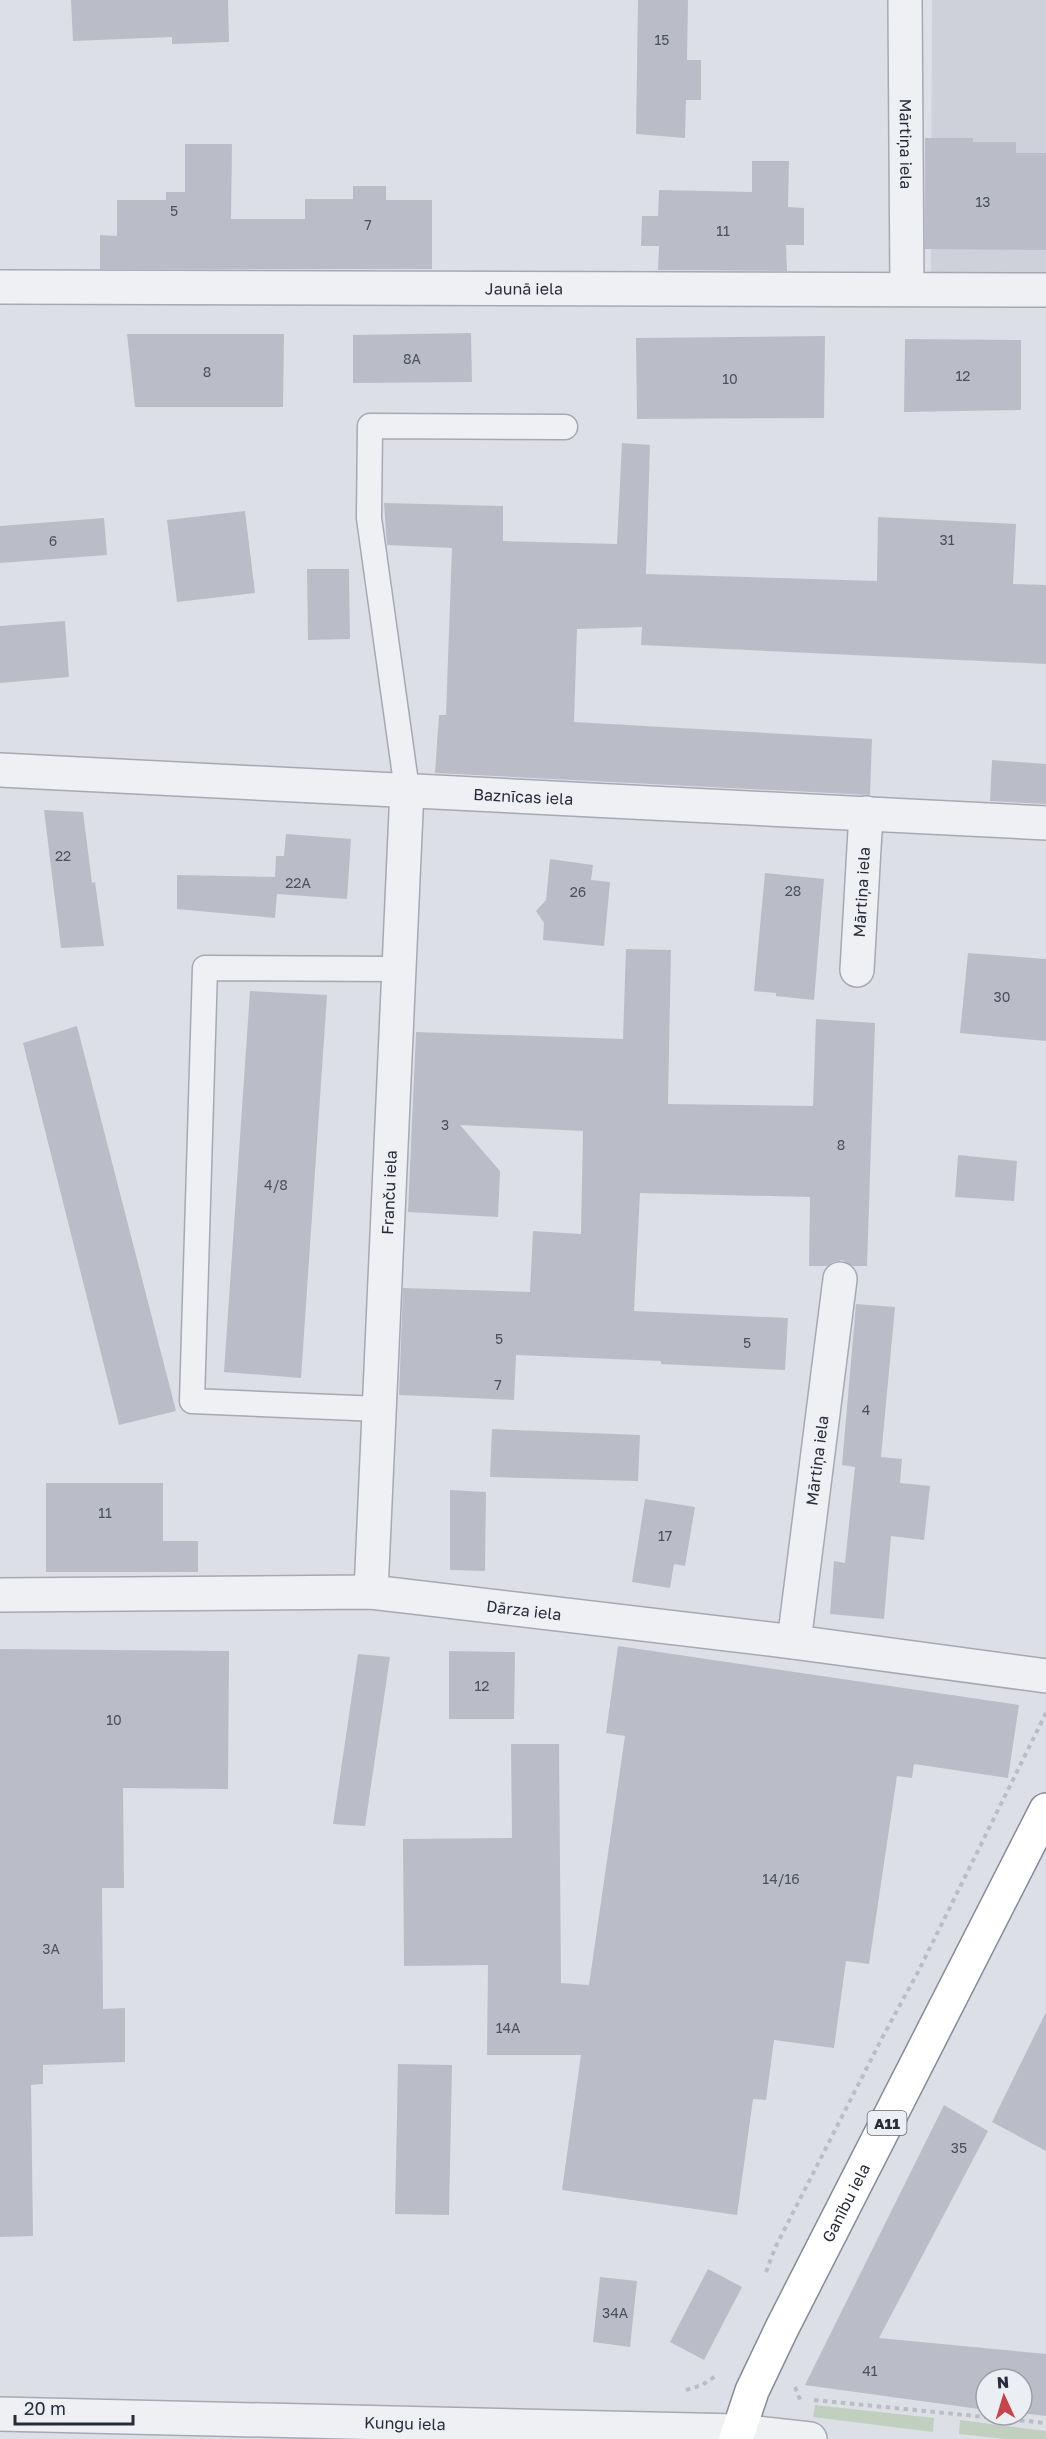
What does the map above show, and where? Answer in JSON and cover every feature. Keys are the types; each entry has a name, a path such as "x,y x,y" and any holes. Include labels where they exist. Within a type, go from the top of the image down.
{"highway":[{"name":"Ganību iela","path":"737,2435 752,2391 782,2328 1046,1810"}],"street":[{"name":"Mārtiņa iela","path":"905,0 907,289"},
{"name":"Jaunā iela","path":"0,288 1046,290"},
{"name":"Baznīcas iela","path":"0,770 1046,823"},
{"name":"Franču iela","path":"371,1593 407,790"},
{"name":"Mārtiņa iela","path":"857,970 866,813"},
{"name":"Mārtiņa iela","path":"794,1642 840,1279"},
{"name":"Dārza iela","path":"0,1595 371,1593 794,1642 1046,1676"},
{"name":"Kungu iela","path":"0,2414 305,2430 737,2435 805,2424"}],"lane":[{"path":"407,790 369,518 370,426 566,427"},
{"path":"379,1409 192,1401 205,968 399,969"}],"path":[{"path":"763,2281 775,2248 918,1972 1046,1713"},
{"path":"676,2390 688,2390 702,2385 722,2370"},
{"path":"794,2384 801,2398 805,2424"},
{"path":"813,2399 1046,2423"}],"shaded area":[{"path":"932,0 1046,0 1046,276 931,276"}],"green space":[{"path":"815,2405 934,2418 933,2432 813,2417"},
{"path":"960,2420 974,2422 974,2427 1015,2427 1046,2431 1046,2439 1006,2439 959,2434"}],"building":[{"path":"71,0 228,0 229,42 172,44 172,37 73,41"},
{"path":"638,0 688,0 687,60 701,60 701,100 686,100 685,138 636,134"},
{"path":"925,138 973,138 973,142 1016,142 1016,153 1046,153 1046,250 925,249"},
{"path":"185,144 232,144 231,219 305,219 305,199 353,199 353,186 386,186 386,200 432,200 432,269 100,269 100,235 117,236 117,200 166,200 166,192 185,192"},
{"path":"752,161 789,161 788,207 804,208 804,245 786,245 787,271 658,270 659,246 641,246 642,216 658,216 659,190 752,192"},
{"path":"471,333 472,382 353,383 353,335"},
{"path":"127,334 284,334 283,407 135,407"},
{"path":"825,336 824,418 637,419 636,338"},
{"path":"905,339 1021,340 1021,410 904,412"},
{"path":"622,443 650,445 646,574 877,581 878,517 1016,524 1013,584 1046,585 1046,664 641,645 642,627 577,629 574,722 872,739 870,795 435,773 439,715 446,715 452,548 387,545 384,503 503,506 503,541 617,544"},
{"path":"245,511 255,593 177,602 167,520"},
{"path":"104,518 107,555 0,563 0,526"},
{"path":"307,569 349,569 350,639 308,640"},
{"path":"65,621 69,677 0,683 0,626"},
{"path":"992,760 1046,764 1046,804 990,801"},
{"path":"44,810 83,812 92,883 95,882 104,946 61,948"},
{"path":"286,834 351,839 347,899 277,894 275,918 177,909 177,875 275,877 276,856 284,856"},
{"path":"550,859 593,865 591,880 610,882 604,946 543,940 544,923 536,911 546,900"},
{"path":"765,873 824,879 814,1000 754,991"},
{"path":"626,949 671,950 668,1104 813,1106 816,1019 875,1023 867,1266 853,1266 842,1260 827,1266 809,1266 810,1197 640,1193 634,1311 788,1318 785,1370 661,1364 661,1361 516,1355 514,1400 399,1395 403,1288 530,1292 533,1231 581,1234 583,1131 460,1125 500,1171 498,1217 408,1212 416,1032 623,1039"},
{"path":"968,953 1046,959 1046,1041 960,1033"},
{"path":"250,991 327,995 301,1378 224,1372"},
{"path":"77,1026 176,1411 119,1425 23,1043"},
{"path":"958,1155 1017,1161 1014,1201 955,1197"},
{"path":"856,1304 895,1307 881,1457 902,1459 900,1483 930,1486 924,1540 891,1536 884,1619 830,1614 834,1561 845,1563 855,1467 842,1465"},
{"path":"492,1429 640,1435 638,1481 490,1477"},
{"path":"46,1483 163,1483 163,1541 198,1541 198,1572 46,1572"},
{"path":"450,1490 486,1492 485,1571 450,1570"},
{"path":"645,1499 695,1507 685,1566 674,1564 670,1588 632,1582"},
{"path":"618,1646 1019,1705 1008,1778 914,1764 912,1778 897,1776 869,1964 846,1961 834,2048 774,2040 766,2100 753,2099 737,2215 562,2190 581,2055 487,2055 488,1965 404,1966 403,1839 512,1838 511,1744 559,1744 561,1983 589,1985 625,1736 606,1733"},
{"path":"0,1649 229,1651 228,1789 123,1788 124,1888 102,1888 103,2009 125,2008 125,2062 43,2065 43,2084 31,2085 33,2236 0,2237"},
{"path":"449,1651 515,1652 514,1719 449,1719"},
{"path":"358,1654 390,1657 365,1826 333,1824"},
{"path":"1046,2012 1046,2151 992,2122"},
{"path":"398,2064 452,2065 449,2215 395,2214"},
{"path":"944,2105 988,2131 879,2338 1046,2354 1046,2416 1034,2414 1034,2367 974,2367 974,2408 805,2385"},
{"path":"708,2269 742,2287 704,2360 670,2342"},
{"path":"600,2277 637,2281 630,2347 593,2342"}]}
